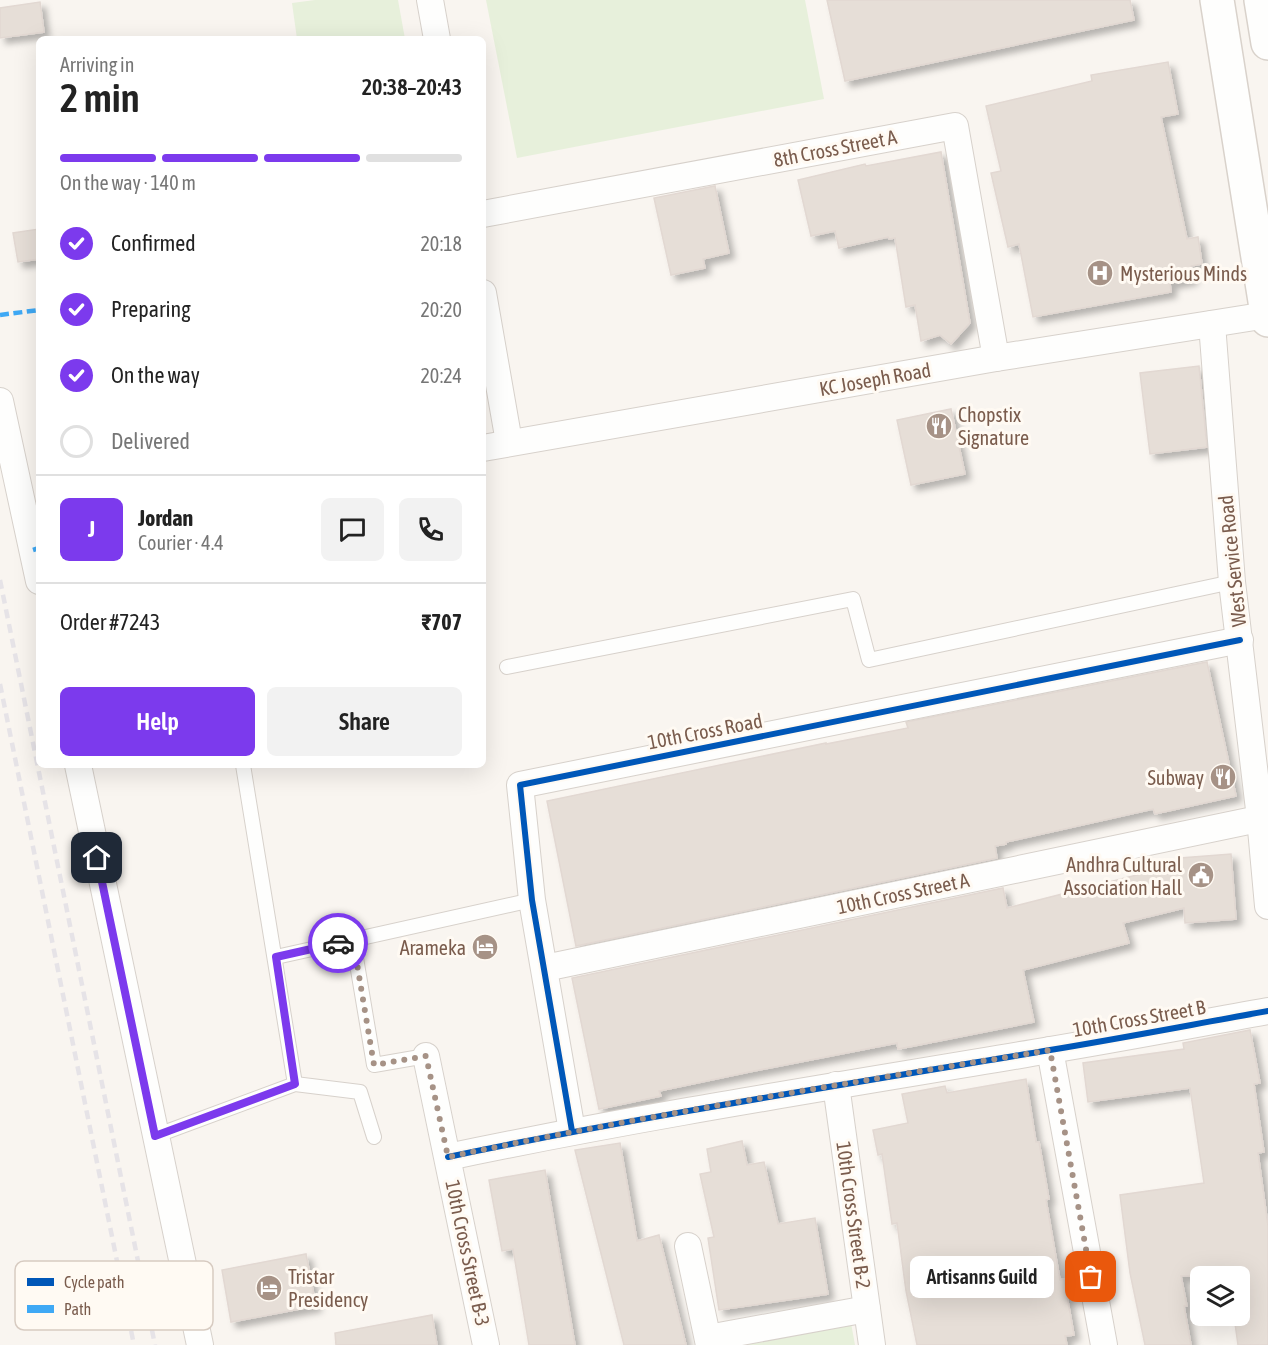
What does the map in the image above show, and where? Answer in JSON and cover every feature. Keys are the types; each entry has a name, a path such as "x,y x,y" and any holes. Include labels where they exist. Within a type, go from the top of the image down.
{"street":[{"path":"430,0 436,36"},
{"path":"1217,0 1256,170 1268,317"},
{"path":"1261,0 1268,44"},
{"name":"8th Cross Street A","path":"486,213 955,126 996,358"},
{"path":"486,309 509,442"},
{"name":"KC Joseph Road","path":"486,447 996,358 1268,317"},
{"name":"West Service Road","path":"1212,324 1232,582 1264,817 1268,906"},
{"path":"0,401 36,549"},
{"name":"10th Cross Road","path":"572,1131 532,900 520,785 1240,640"},
{"path":"79,768 182,1261"},
{"name":"10th Cross Street A","path":"545,968 1264,817"},
{"name":"10th Cross Street B","path":"448,1157 572,1131 1268,1011"},
{"path":"1050,1050 1104,1345"},
{"name":"10th Cross Street B-3","path":"426,1056 486,1345"},
{"name":"10th Cross Street B-2","path":"836,1085 873,1345"},
{"path":"688,1246 708,1341 867,1309"},
{"path":"197,1330 200,1345"}],"lane":[{"path":"507,667 853,599 869,660 1232,582"},
{"path":"244,768 295,1084"},
{"path":"276,957 532,900"},
{"path":"353,940 374,1065 426,1056"},
{"path":"155,1136 295,1084 360,1092 374,1137"}],"green space":[{"path":"315,0 398,0 404,36 297,36 292,3"},
{"path":"486,0 805,0 824,99 517,158"},
{"path":"851,1323 855,1345 732,1345"}],"building":[{"path":"827,0 1130,0 1134,20 845,81"},
{"path":"40,2 44,32 0,38 0,8"},
{"path":"1168,62 1178,114 1161,117 1187,239 1198,237 1202,264 1191,266 1192,279 1170,283 1171,292 1033,317 1019,244 1008,247 991,173 1001,171 986,106 1092,81 1091,75"},
{"path":"941,152 970,323 951,344 940,335 921,341 915,305 906,307 895,238 889,239 888,237 839,248 835,231 811,236 798,180 865,164 866,166"},
{"path":"715,186 729,253 703,259 705,268 671,275 654,198"},
{"path":"36,229 36,259 18,262 13,233"},
{"path":"1199,366 1207,447 1150,454 1140,373"},
{"path":"951,409 965,474 911,485 897,420"},
{"path":"1207,662 1236,796 1155,814 1153,809 1006,842 1006,844 995,846 997,858 576,946 547,801 908,728 906,722"},
{"path":"1231,854 1236,919 1185,923 1184,908 1123,923 1129,943 1023,970 1034,1022 898,1049 897,1043 749,1072 659,1091 661,1096 599,1109 572,978 1003,888 1007,908 1180,864 1180,858"},
{"path":"1250,1030 1260,1083 1254,1084 1264,1152 1258,1153 1268,1226 1268,1345 1238,1345 1235,1326 1250,1326 1250,1266 1190,1266 1190,1276 1181,1276 1191,1345 1145,1345 1130,1273 1120,1195 1204,1183 1190,1088 1088,1102 1083,1063 1184,1049 1183,1043"},
{"path":"1026,1079 1036,1142 1039,1142 1049,1199 1046,1200 1060,1280 1064,1279 1074,1335 1065,1336 1067,1345 917,1345 906,1291 897,1223 892,1224 882,1154 878,1155 873,1130 908,1123 902,1094 945,1086 947,1093"},
{"path":"742,1141 747,1165 764,1162 778,1224 815,1218 828,1294 719,1310 708,1238 714,1237 700,1174 711,1172 707,1149"},
{"path":"620,1143 637,1241 659,1235 686,1345 624,1345 575,1150"},
{"path":"545,1170 575,1345 529,1345 513,1249 502,1251 489,1180"},
{"name":"Tristar Presidency","path":"306,1254 316,1306 231,1322 222,1270"},
{"path":"432,1315 437,1345 336,1345 335,1333"}],"railway":[{"path":"0,580 36,758"},
{"path":"0,684 117,1261"},
{"path":"38,768 138,1261"},
{"path":"131,1330 134,1345"},
{"path":"152,1330 155,1345"}],"marked path":[{"path":"0,315 36,310"}],"cycle path":[{"path":"572,1131 532,900 520,785 1240,640"},
{"path":"448,1157 673,1114 1268,1011"}],"way so far":[{"path":"338,943 353,940 374,1065 426,1056 448,1157 594,1127 1050,1050 1091,1277"}],"place":[{"name":"Mysterious Minds","path":"1100,273"},
{"name":"Chopstix Signature","path":"939,426"},
{"name":"Subway","path":"1223,777"},
{"name":"Andhra Cultural Association Hall","path":"1201,875"},
{"name":"Arameka","path":"485,947"},
{"name":"Artisanns Guild","path":"1091,1277"},
{"name":"Tristar Presidency","path":"269,1288"}],"route":[{"path":"97,858 155,1136 295,1084 276,957 338,943"}]}
